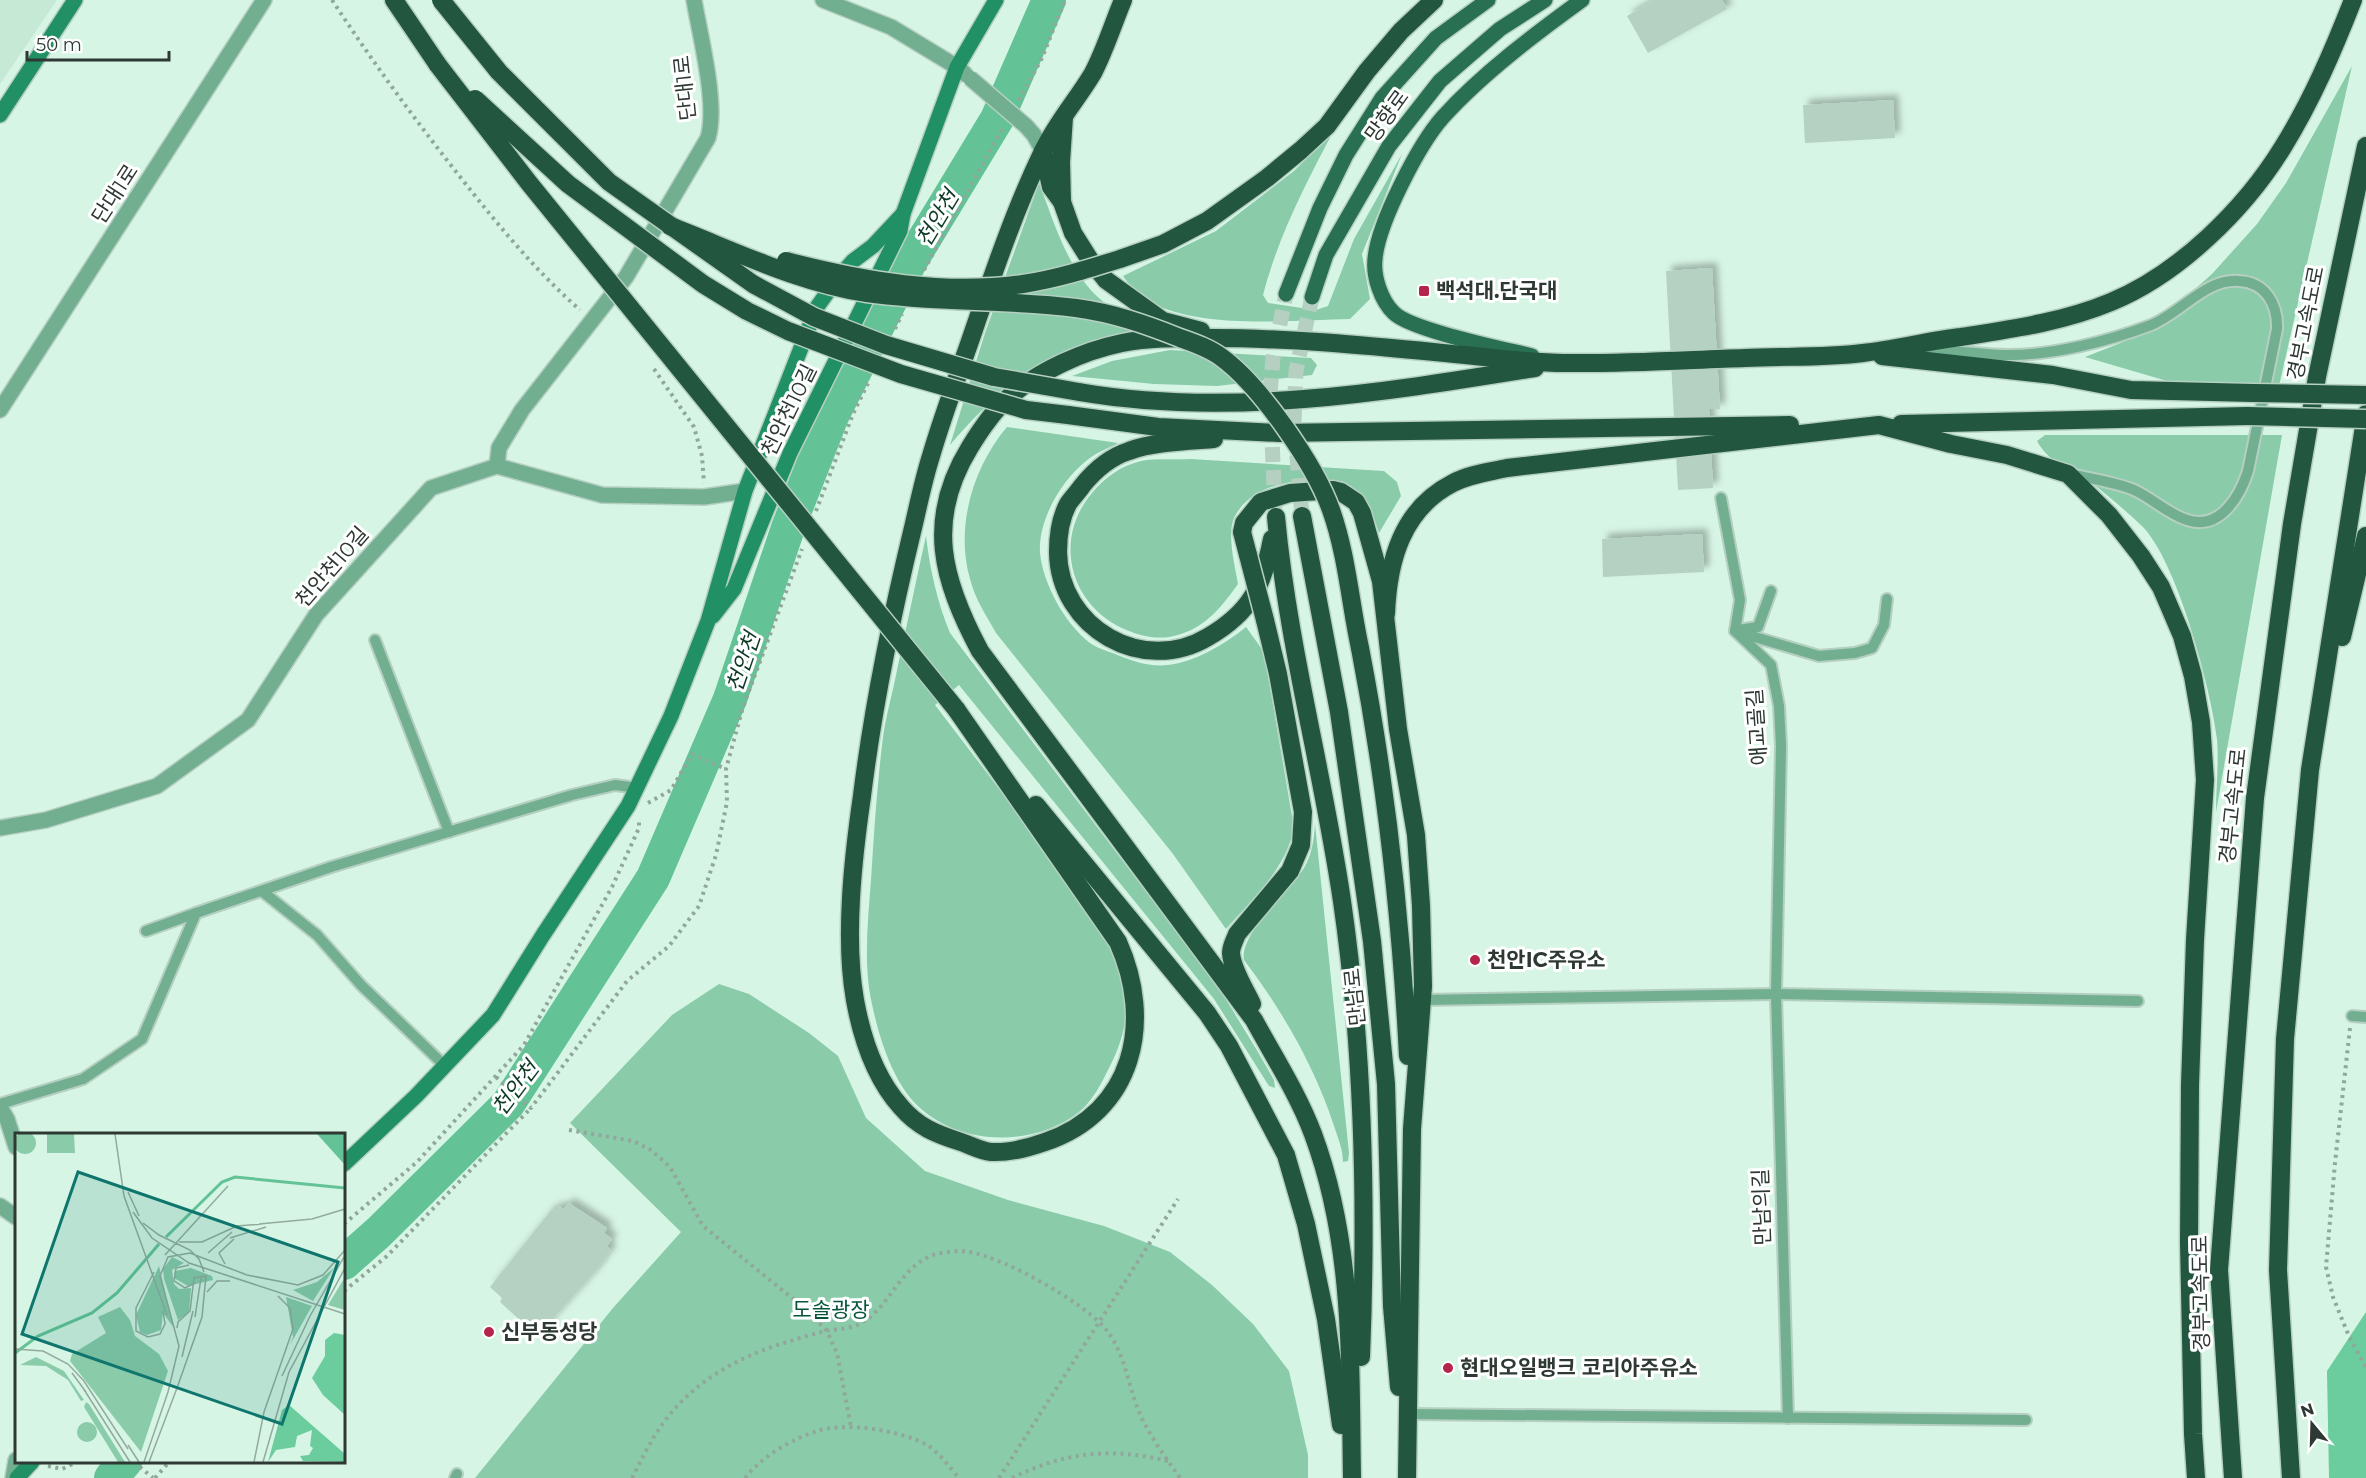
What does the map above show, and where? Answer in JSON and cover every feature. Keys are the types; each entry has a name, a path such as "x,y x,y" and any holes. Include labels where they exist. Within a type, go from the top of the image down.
{"highway":[{"path":"394,0 438,65 537,192 956,709 1207,1013 1229,1046 1286,1155 1306,1224 1333,1361 1346,1478"},
{"path":"441,0 499,72 609,182 662,228 753,284 814,317 940,363 994,377 1112,398 1174,403 1282,400 1373,392 1561,364 1859,353 1996,333 2074,315 2110,303 2141,288 2173,267 2236,207 2282,149 2332,55 2353,0"},
{"path":"956,709 1118,942 1127,963 1134,994 1136,1019 1129,1063 1119,1085 1081,1125 1029,1148 1008,1151 988,1152 920,1127 888,1092 876,1071 854,997 850,942 855,850 872,714 904,564 934,445 996,265 1043,151 1064,112 1093,72 1124,0"},
{"path":"662,228 827,272 915,286 995,287 1045,280 1120,259 1163,244 1207,221 1276,171 1327,126 1367,71 1401,31 1434,0"},
{"path":"438,65 568,184 703,284 747,311 788,331 901,374 1026,410 1158,427 1279,433 2247,417 2366,419"},
{"path":"1062,202 1061,162 1064,112"},
{"name":"경부고속도로","path":"2233,1478 2219,1270 2255,798 2292,524 2317,377 2366,146"},
{"path":"1043,151 1051,187 1062,202 1073,233 1106,280 1163,321 1232,338"},
{"path":"719,245 811,281 857,291 929,301 1075,308 1120,316 1219,356 1240,374 1282,425 1320,484 1342,549 1384,800 1403,966 1413,1129"},
{"path":"1287,1080 1254,1020 980,651 962,617 947,571 943,519 947,493 960,463 985,424 1013,394 1032,380 1068,361 1118,344 1165,338 1280,339 1561,364"},
{"path":"1859,353 2053,375 2131,390 2366,395"},
{"path":"2291,1478 2278,1270 2285,1039 2310,770 2366,414"},
{"path":"1386,614 1387,583 1391,566 1404,533 1417,513 1432,496 1454,483 1478,473 1507,468 1880,424 1952,444 2007,455 2068,474 2109,515 2162,587 2182,636 2193,676 2201,722 2205,780 2194,940 2190,1085 2189,1242 2196,1478"},
{"name":"만남로","path":"1279,433 1169,443 1129,451 1095,470 1068,504 1058,533 1058,569 1070,600 1085,620 1108,639 1141,650 1167,651 1193,647 1227,627 1246,609 1266,572 1276,517 1289,620 1327,804 1352,988 1363,1126 1364,1266 1354,1478"},
{"path":"1354,1478 1349,1313 1344,1261 1332,1199 1313,1134 1234,965 1231,954 1237,934 1290,871 1301,845 1303,812 1278,674 1242,532 1244,524 1261,502 1290,493 1333,490 1341,492 1356,502 1371,541 1386,614 1398,729 1416,835 1421,906 1422,1000 1413,1129 1407,1478"},
{"name":"만남로","path":"1302,516 1339,712 1372,941 1386,1084 1392,1306 1407,1478"},
{"path":"2310,770 2366,536"}],"main road":[{"name":"망향로","path":"1286,294 1335,176 1382,98 1436,38 1488,0"},
{"name":"망향로","path":"1312,297 1326,255 1389,146 1428,96 1440,81 1500,29 1545,0"},
{"path":"1561,364 1420,327 1394,314 1377,282 1374,260 1381,233 1416,154 1443,117 1530,38 1582,0"}],"street":[{"path":"0,115 75,0"},
{"name":"단대1로","path":"0,410 264,0"},
{"name":"단대1로","path":"497,466 499,448 522,410 662,228 701,151 711,127 708,78 694,0"},
{"path":"823,0 891,27 957,67 1026,126 1043,151"},
{"name":"천안천10길","path":"708,621 735,589 790,453 900,231 903,214 957,67 996,0"},
{"name":"천안천10길","path":"345,1163 445,1066 493,1015 638,788 708,621 745,491 817,307 853,261 873,246 903,214"},
{"path":"497,466 602,495 704,497 745,491"},
{"name":"천안천10길","path":"0,828 46,820 157,786 248,720 316,615 431,488 497,466"},
{"path":"0,1105 15,1144"},
{"path":"0,1206 15,1216"},
{"path":"15,1478 16,1463"},
{"path":"15,1478 37,1463"}],"lane":[{"path":"1859,353 1936,350 2005,355 2039,353 2099,341 2151,325 2221,283 2246,282 2266,292 2275,311 2277,328 2248,471 2242,489 2228,510 2210,519 2188,520 2131,489 2068,474"},
{"path":"1721,498 1740,600 1735,631"},
{"path":"1735,631 1758,627 1771,591"},
{"path":"1735,631 1819,656 1855,653 1872,648 1884,625 1887,599"},
{"name":"애교골길","path":"1735,631 1771,665 1779,706 1781,746 1776,994"},
{"path":"375,640 449,832"},
{"path":"146,931 331,867 572,795 615,785 638,788"},
{"path":"263,891 317,935 361,985 445,1066"},
{"path":"0,1105 83,1079 142,1039 196,913"},
{"path":"1422,1000 1776,994 2138,1001"},
{"name":"만남의길","path":"1776,994 1788,1418"},
{"path":"2352,1016 2366,1017"},
{"path":"1409,1414 2026,1420"}],"path":[{"path":"332,0 426,134 513,244 552,286 591,320"},
{"path":"1014,109 1042,58 1065,0"},
{"path":"923,272 1008,119"},
{"path":"893,332 903,312"},
{"path":"652,366 694,427 702,456 704,497"},
{"path":"813,519 853,414 873,373"},
{"path":"345,1290 387,1256 531,1108 627,981 669,946 699,906 716,855 727,802 726,769 743,707 806,540"},
{"path":"644,808 648,802 670,790 692,754 726,769"},
{"path":"345,1223 417,1162 524,1045 612,886 639,828 639,814"},
{"path":"2352,1016 2334,1163 2326,1267 2333,1296 2348,1334 2366,1368"},
{"path":"496,1077 531,1108"},
{"path":"569,1130 633,1141 651,1150 670,1167 703,1226 802,1306 827,1331 837,1353 851,1427"},
{"path":"999,1478 1178,1199"},
{"path":"632,1478 649,1446 672,1412 697,1388 742,1358 770,1347 858,1325 878,1308 915,1264 934,1255 967,1251 990,1257 1027,1276 1074,1301 1099,1321 1109,1334 1126,1367 1136,1406 1180,1478"},
{"path":"745,1478 774,1452 815,1431 851,1427 899,1433 929,1446 959,1478"},
{"path":"1012,1478 1034,1467 1069,1456 1106,1452 1168,1461"},
{"path":"37,1463 62,1469 73,1463"},
{"path":"136,1463 154,1478 167,1463"}],"shaded area":[{"path":"0,0 57,0 0,84"}],"green space":[{"path":"2352,66 2279,386 2191,388 2085,357 2123,342 2168,313 2212,274 2257,224 2286,183"},
{"path":"1333,132 1284,232 1263,295 1268,303 1316,310 1328,306 1354,239 1402,154 1362,254 1370,299 1350,319 1247,321 1195,317 1171,311 1150,302 1142,297 1123,276 1216,231 1294,171"},
{"path":"1039,183 1066,251 1085,283 1110,306 1170,331 1110,339 1057,357 1017,380 999,394 950,445 985,333"},
{"path":"1170,350 1311,358 1317,365 1312,375 1217,386 1154,384 1072,376 1112,361"},
{"path":"1007,427 1118,443 1090,458 1068,479 1047,515 1040,540 1042,565 1051,590 1072,625 1090,643 1134,661 1168,665 1199,656 1229,640 1246,627 1264,652 1294,828 1284,857 1276,870 1226,929 1173,854 996,633 981,607 970,579 966,559 966,519 976,479 995,443"},
{"path":"2045,435 2282,435 2216,812 2218,748 2208,690 2180,596 2168,567 2155,543 2142,526 2093,484 2048,456 2037,441"},
{"path":"1191,459 1384,471 1397,482 1401,496 1379,533 1365,501 1357,491 1344,482 1336,480 1296,481 1261,491 1242,506 1232,523 1232,549 1238,584 1220,607 1199,626 1181,634 1159,638 1138,634 1105,618 1090,604 1079,587 1070,550 1073,530 1080,511 1092,493 1102,482 1120,469 1147,460"},
{"path":"926,536 935,585 950,633 1219,988 1274,1080 1275,1088 1269,1086 1214,999 959,685 935,705 1029,828 1102,930 1120,970 1125,995 1125,1020 1120,1043 1100,1085 1089,1102 1079,1112 1060,1124 1039,1132 1017,1137 994,1137 971,1134 950,1127 930,1116 913,1101 898,1080 882,1043 875,1017 869,989 867,942 883,737"},
{"path":"1315,824 1349,1153 1348,1161 1343,1162 1340,1144 1326,1104 1307,1061 1284,1019 1244,960 1249,938 1266,913 1304,868 1312,847"},
{"name":"도솔광장","path":"719,984 749,994 809,1033 838,1056 866,1118 925,1171 1008,1200 1104,1226 1170,1252 1212,1285 1253,1324 1289,1371 1308,1455 1308,1478 475,1478 613,1308 681,1232 570,1123 672,1015"},
{"path":"2366,1312 2366,1478 2329,1478 2327,1371"}],"building":[{"path":"1655,0 1722,0 1727,9 1648,53 1627,16"},
{"path":"1893,100 1895,138 1805,143 1803,105"},
{"path":"1712,268 1720,409 1709,409 1713,488 1678,490 1666,271"},
{"path":"1702,534 1704,572 1603,577 1602,539"},
{"path":"569,1203 607,1228 604,1233 612,1239 607,1246 611,1250 595,1272 544,1329 527,1320 524,1324 500,1302 502,1298 490,1287 552,1209 555,1211 559,1206 563,1209"}],"waterway":[{"name":"천안천","path":"345,1262 379,1232 508,1104 653,878 730,699 788,528 832,416 909,264 997,119 1049,0"},
{"name":"천안천","path":"111,1478 124,1463"}],"tunnel":[{"path":"1275,508 1270,394 1273,358 1286,294"},
{"path":"1302,516 1294,421 1296,371 1312,297"}],"place":[{"name":"백석대.단국대","path":"1424,291"},
{"name":"천안IC주유소","path":"1475,960"},
{"name":"신부동성당","path":"489,1332"},
{"name":"현대오일뱅크 코리아주유소","path":"1448,1368"}]}
